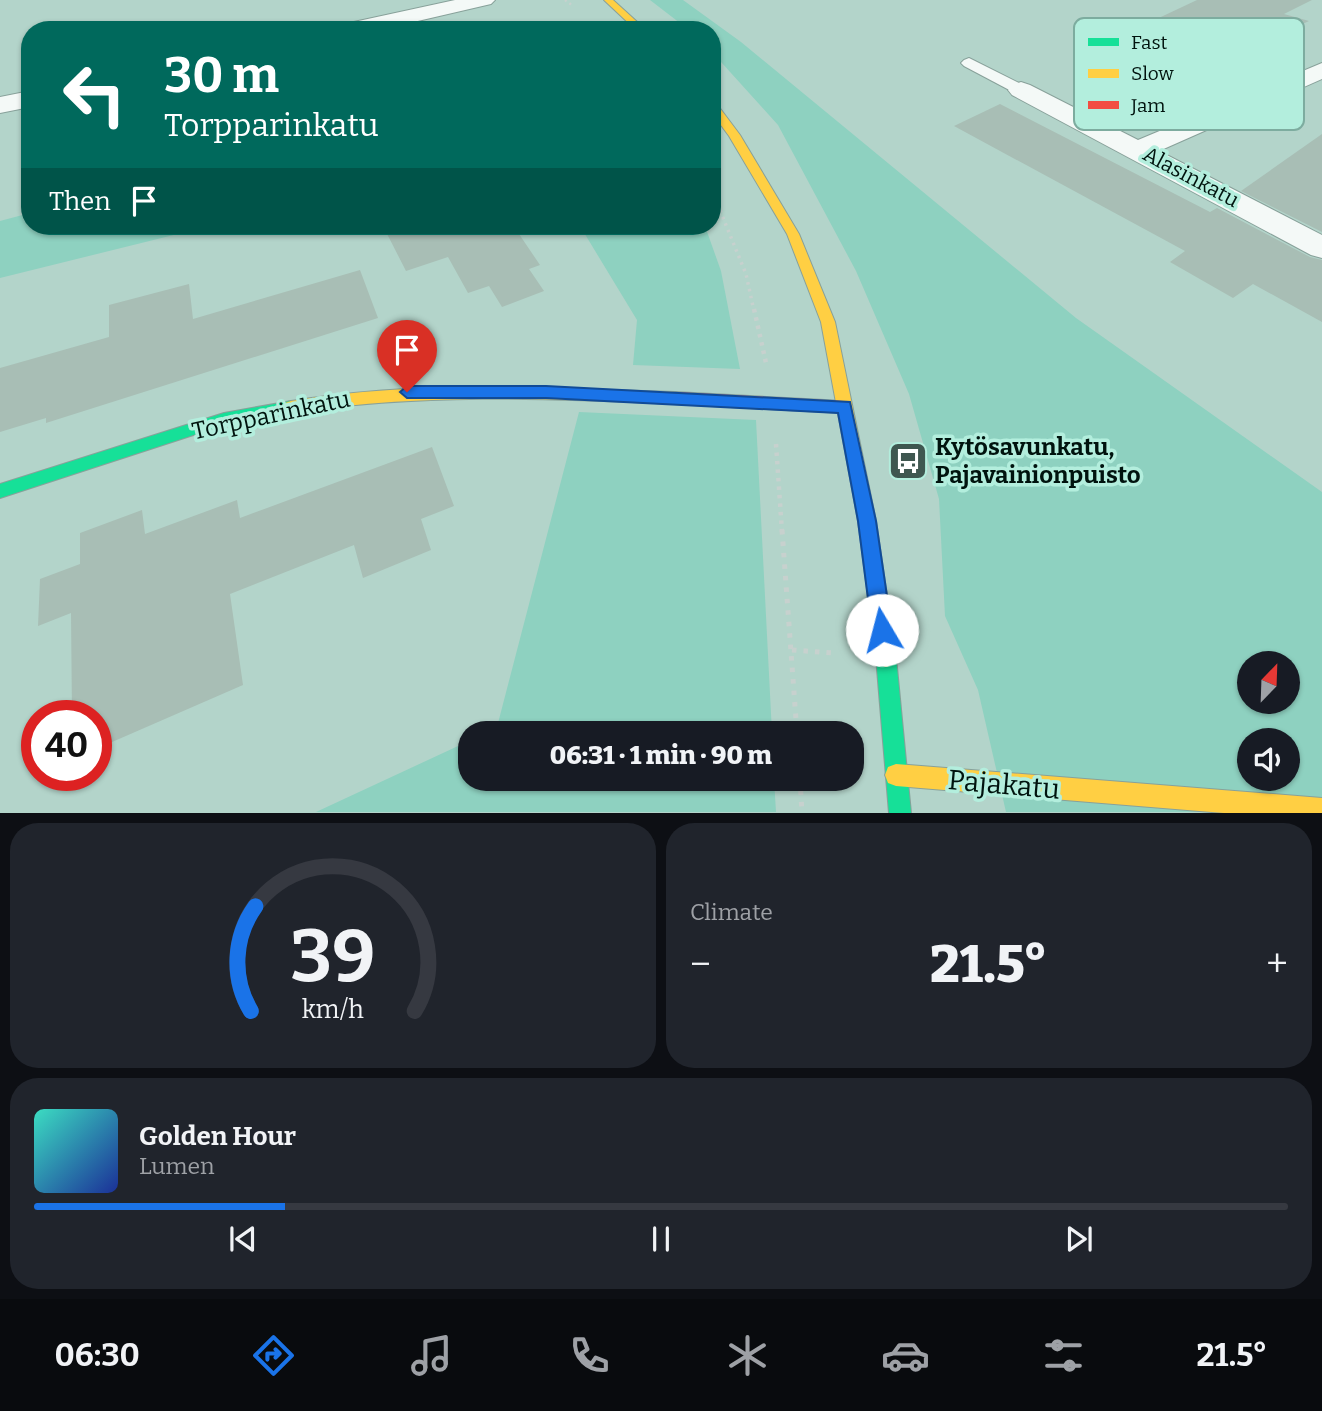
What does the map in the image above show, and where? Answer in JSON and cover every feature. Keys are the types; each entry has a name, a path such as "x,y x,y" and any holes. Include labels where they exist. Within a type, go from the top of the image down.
{"street":[{"path":"389,21 484,0"},
{"path":"608,0 632,21"},
{"path":"1304,78 1322,70"},
{"name":"Alasinkatu","path":"1021,90 1074,117"},
{"path":"0,105 21,101"},
{"path":"721,118 793,234 828,322 867,521 886,657 900,813"},
{"name":"Alasinkatu","path":"1100,130 1322,248"},
{"path":"1139,150 1185,130"},
{"name":"Torpparinkatu","path":"0,491 223,419 328,400 407,392 546,392 844,407"},
{"name":"Pajakatu","path":"896,775 1322,809"}],"lane":[{"path":"969,63 1021,90"}],"path":[{"path":"721,213 746,274 765,356 772,404 796,721"},
{"path":"801,791 802,813"}],"green space":[{"path":"650,0 683,0 712,21 677,21"},
{"path":"721,28 1076,318 1322,492 1322,812 1006,812 978,690 945,616 939,499 909,394 856,271 778,125 721,62"},
{"path":"21,215 21,235 174,235 0,278 0,221"},
{"path":"585,235 708,235 721,271 740,369 633,365 637,320"},
{"path":"579,412 756,420 771,721 499,721"},
{"path":"458,746 458,791 775,791 776,812 316,812"}],"building":[{"path":"1197,0 1312,0 1284,14 1298,18 1159,18"},
{"path":"1000,104 1210,212 1217,208 1310,257 1322,260 1322,322 1253,284 1233,298 1170,262 1185,251 954,126"},
{"path":"1322,134 1322,232 1241,191"},
{"path":"388,235 520,235 540,265 529,269 544,291 502,307 489,286 468,293 448,257 406,271"},
{"path":"360,270 378,318 46,423 46,418 0,432 0,368 109,337 109,305 189,284 193,319"},
{"path":"432,447 454,506 421,519 431,550 363,578 354,545 230,594 243,685 112,742 112,700 72,700 71,613 38,626 40,579 80,564 80,533 142,510 145,534 237,500 240,518"}],"traffic: fast":[{"path":"0,491 224,419 291,407"},
{"path":"886,657 900,813"}],"traffic: slow":[{"path":"608,0 632,21"},
{"path":"721,117 793,234 828,322 867,521 886,657"},
{"path":"291,407 435,392 531,392 675,398"},
{"path":"896,775 1322,809"}],"traffic: jam":[{"path":"675,398 844,407"}],"place":[{"name":"Kytösavunkatu, Pajavainionpuisto","path":"908,461"}],"route":[{"path":"407,392 546,392 844,407 867,521 882,630"}]}
